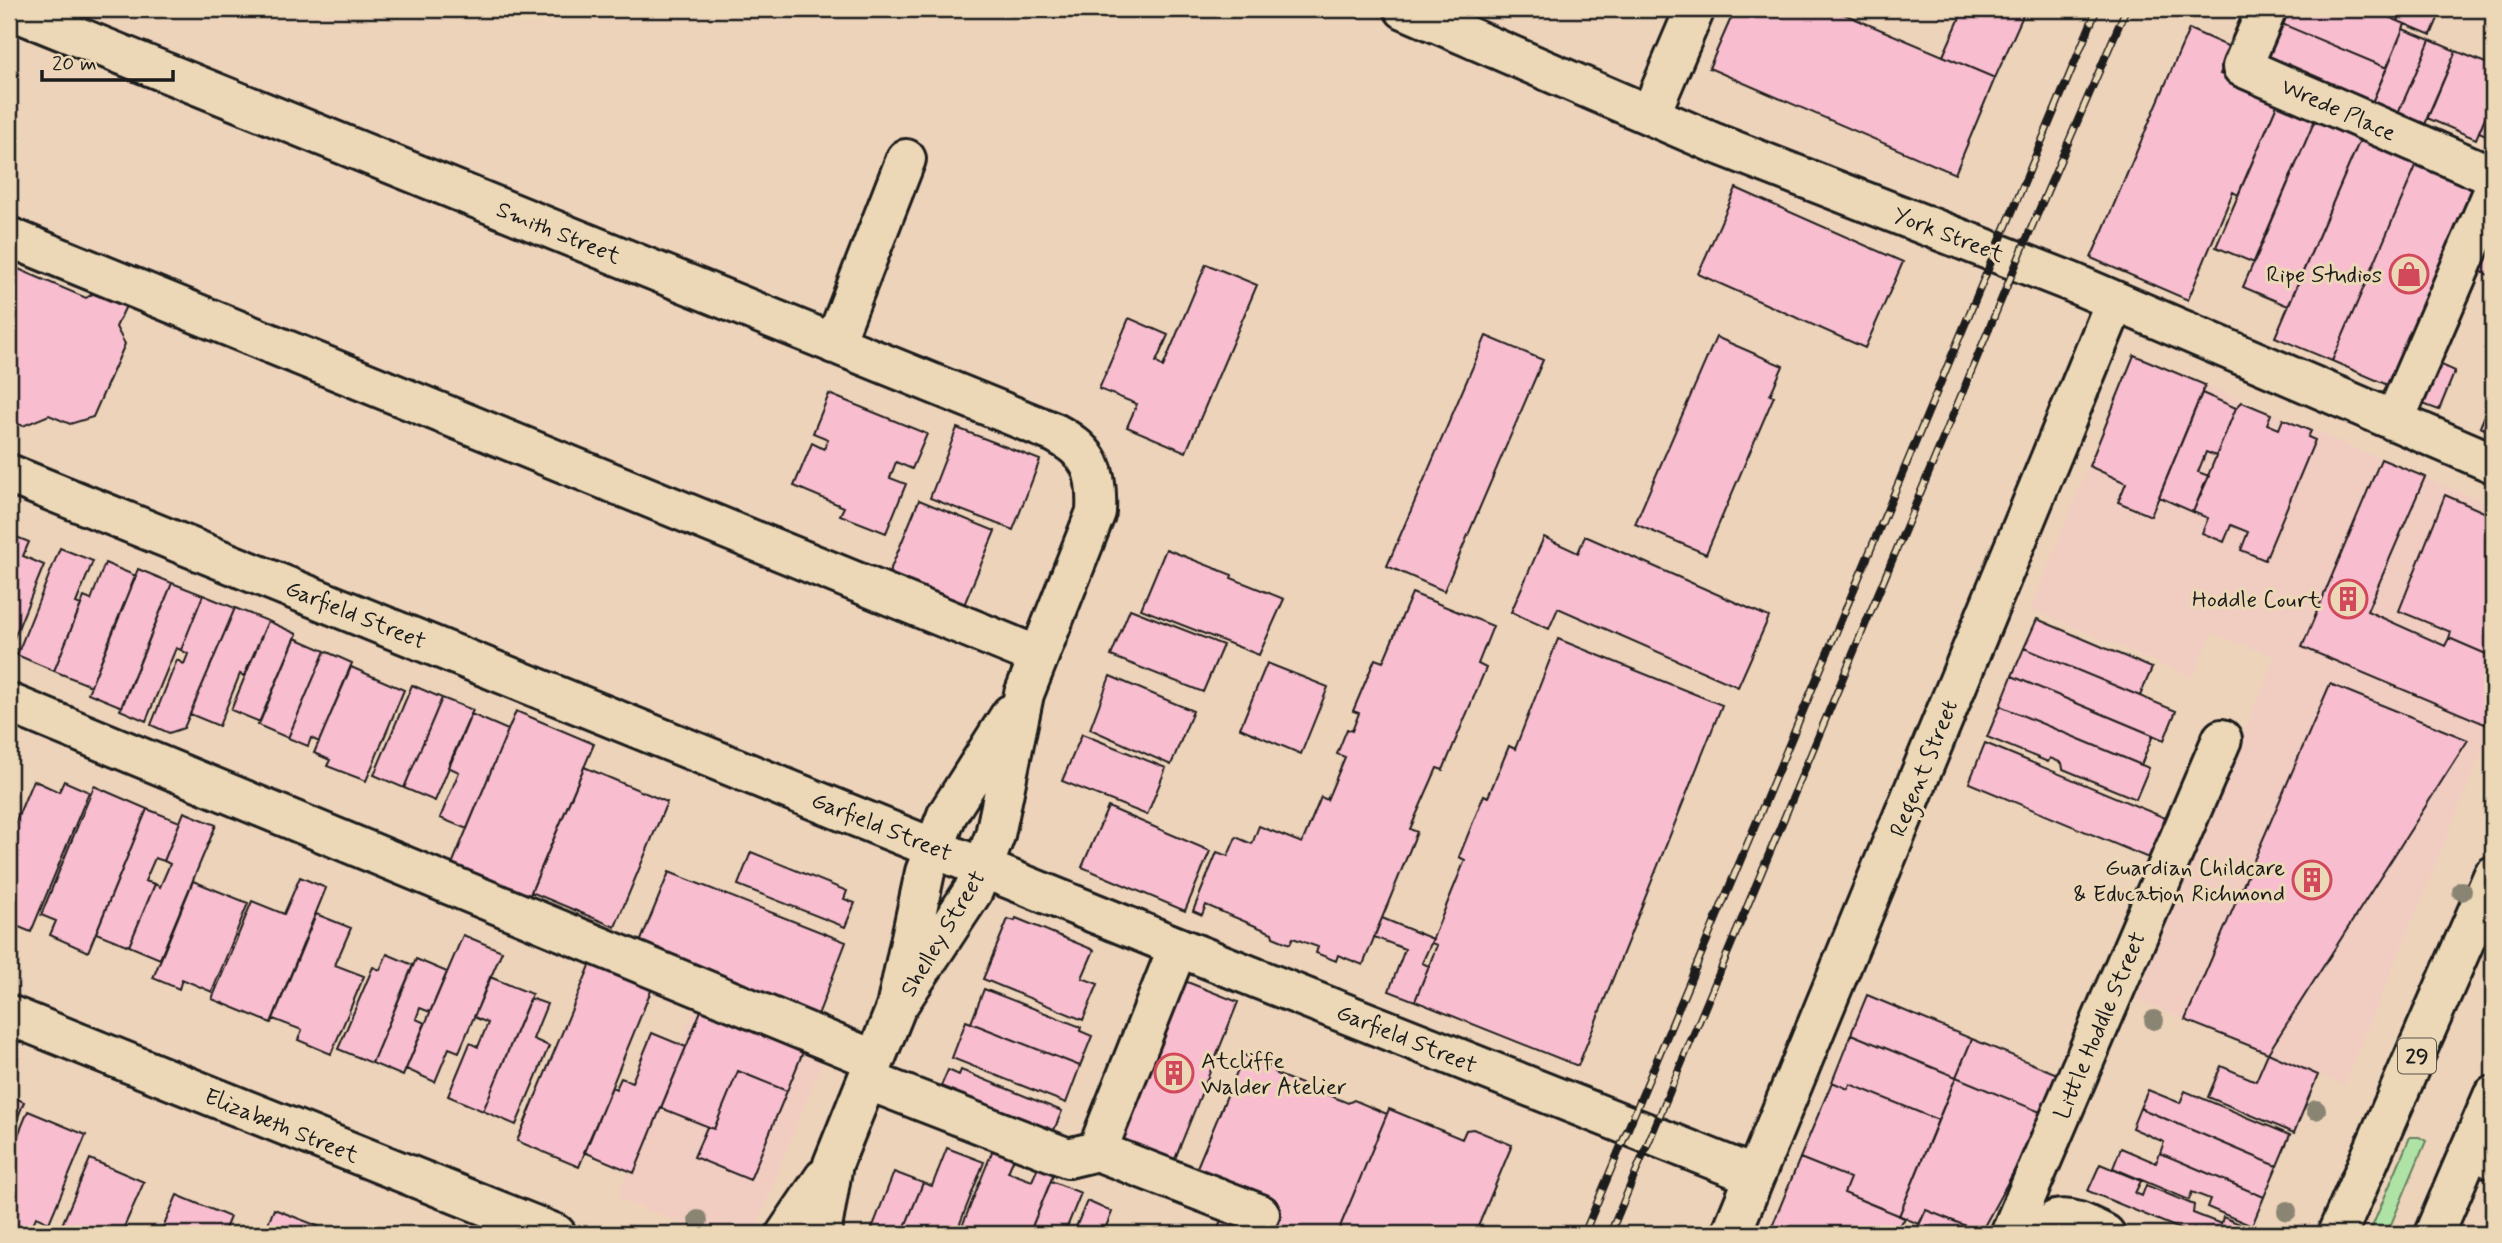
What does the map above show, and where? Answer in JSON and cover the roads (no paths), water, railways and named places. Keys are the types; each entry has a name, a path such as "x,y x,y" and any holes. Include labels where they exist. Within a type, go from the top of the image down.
{"main road":[{"name":"Smith Street","path":"9,9 1055,433 1079,448 1093,474"},
{"name":"York Street","path":"1404,9 1650,116 2071,282 2493,463"},
{"path":"1650,116 1695,9"},
{"name":"Wrede Place","path":"2267,9 2242,66 2493,176"},
{"path":"834,344 906,159"},
{"path":"2394,421 2493,192"},
{"path":"9,237 1038,656"},
{"name":"Regent Street","path":"1731,1234 2115,302"},
{"name":"Garfield Street","path":"9,474 1178,947 1755,1176"},
{"name":"Shelley Street","path":"896,1008 973,891 995,835 1024,694 1096,512 1097,492 1093,474"},
{"name":"Shelley Street","path":"821,1234 834,1164 896,1008 925,872 947,815 1024,694"},
{"path":"9,703 871,1070 1068,1158 1097,1151 1260,1214"},
{"name":"Little Hoddle Street","path":"2010,1234 2222,739"},
{"name":"29","path":"2337,1234 2493,876"},
{"path":"1097,1151 1178,947"},
{"name":"Elizabeth Street","path":"9,1014 556,1234"},
{"path":"2434,1234 2482,1154 2493,1096"},
{"name":"Shelley Street","path":"786,1234 834,1164"},
{"path":"2047,1234 2056,1220 2062,1219 2073,1220 2105,1234"}],"railway":[{"path":"1584,1234 2097,9"},
{"path":"1610,1234 2030,231 2126,9"}],"place":[{"name":"Ripe Studios","path":"2409,274"},
{"name":"Hoddle Court","path":"2348,599"},
{"name":"Guardian Childcare & Education Richmond","path":"2312,880"},
{"name":"Atcliffe Walder Atelier","path":"1174,1073"}]}
